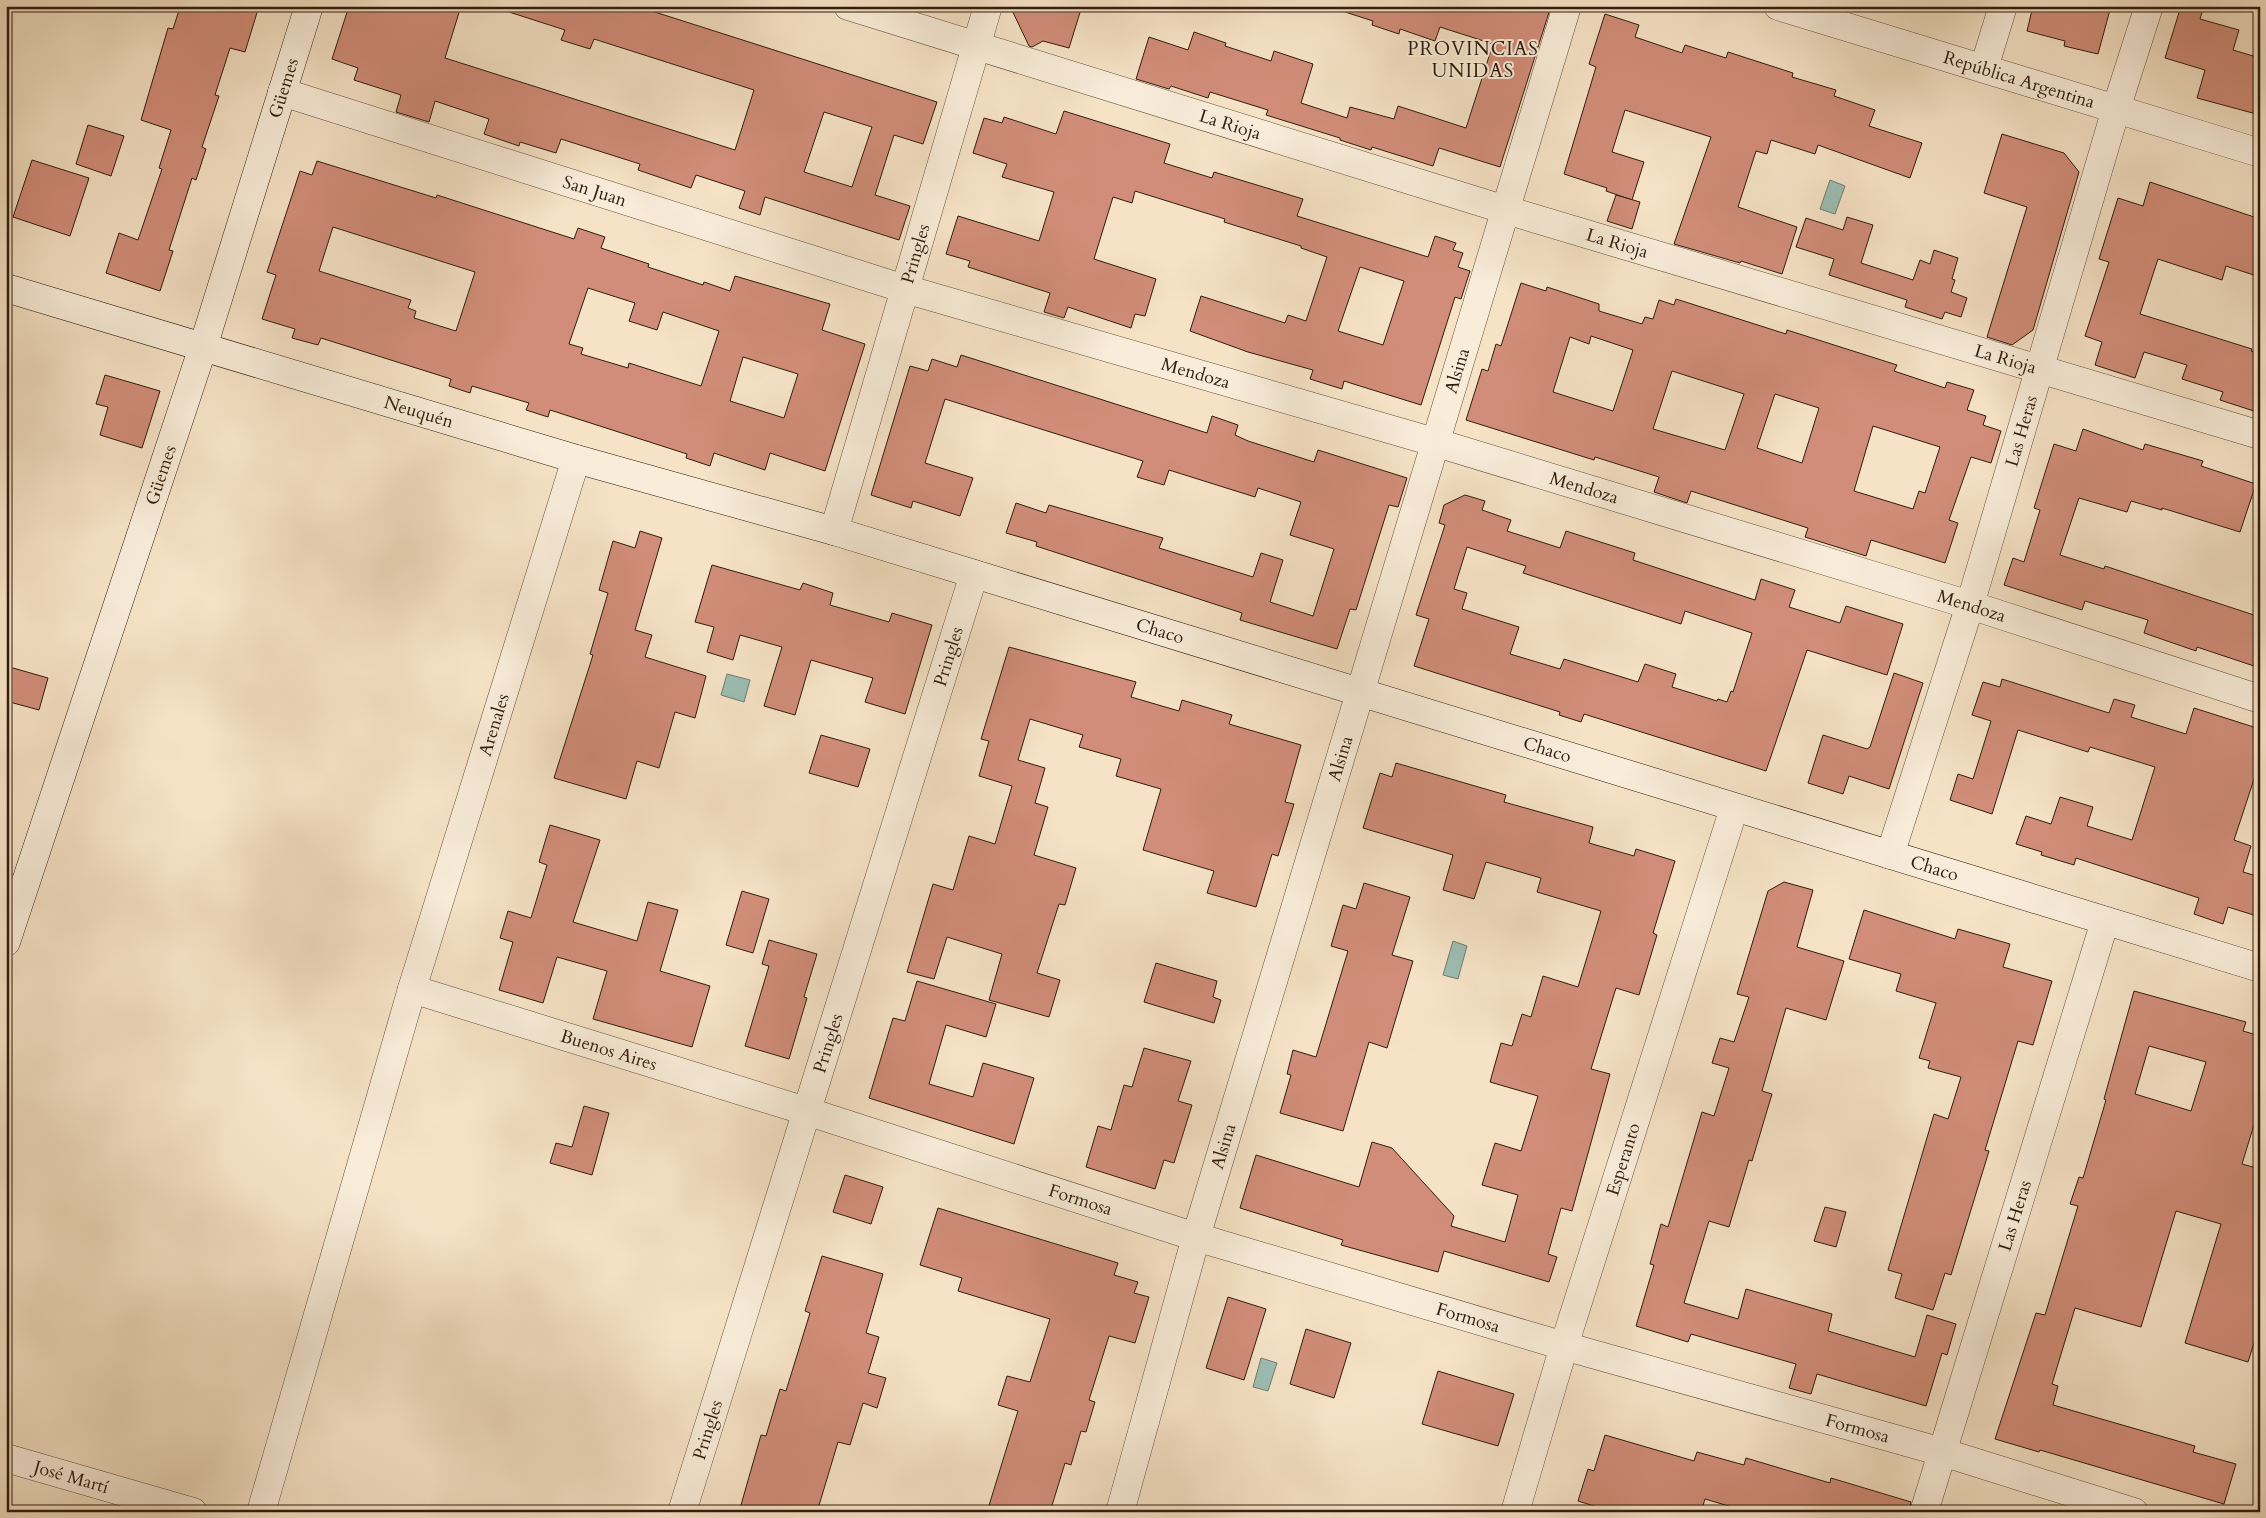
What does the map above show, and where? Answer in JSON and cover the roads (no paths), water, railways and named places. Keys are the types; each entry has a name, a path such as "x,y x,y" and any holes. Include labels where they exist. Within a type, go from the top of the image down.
{"street":[{"name":"Güemes","path":"6,942 203,347 310,6"},
{"name":"La Rioja","path":"848,6 1506,210 2260,435"},
{"name":"Pringles","path":"834,531 988,6"},
{"name":"Alsina","path":"1120,1512 1196,1237 1434,442 1567,6"},
{"name":"República Argentina","path":"1778,6 2260,153"},
{"path":"1984,68 2003,6"},
{"name":"Las Heras","path":"1890,855 1970,605 2116,109 2149,6"},
{"name":"San Juan","path":"282,92 905,289"},
{"name":"Neuquén","path":"6,288 576,459 834,531"},
{"name":"Mendoza","path":"905,289 1434,442 1970,605 2260,699"},
{"name":"Arenales","path":"261,1512 412,989 576,459"},
{"name":"Chaco","path":"834,531 2260,968"},
{"name":"Pringles","path":"682,1512 974,574"},
{"name":"Esperanto","path":"1515,1512 1564,1346 1734,808"},
{"name":"Las Heras","path":"1924,1512 2106,921"},
{"name":"Buenos Aires","path":"412,989 806,1111"},
{"name":"Formosa","path":"806,1111 1196,1237 1564,1346 1942,1452 2134,1512"},
{"name":"José Martí","path":"6,1458 193,1512"}],"water":[{"path":"1830,180 1845,186 1835,214 1820,209"},
{"path":"727,674 750,680 744,702 721,695"},
{"path":"1453,941 1467,946 1458,979 1443,975"},
{"path":"1261,1358 1277,1363 1268,1391 1253,1387"}],"district":[{"name":"PROVINCIAS UNIDAS","path":"1473,59"}]}
